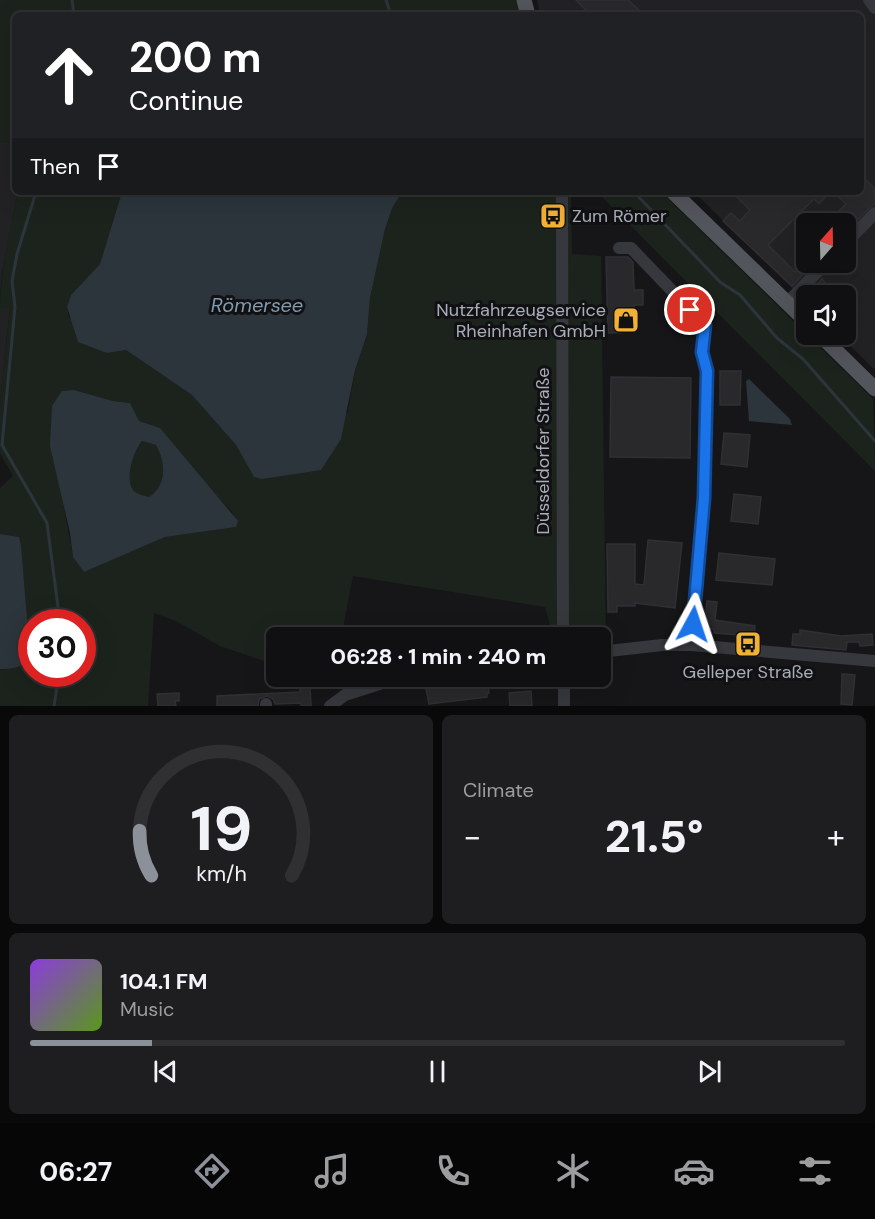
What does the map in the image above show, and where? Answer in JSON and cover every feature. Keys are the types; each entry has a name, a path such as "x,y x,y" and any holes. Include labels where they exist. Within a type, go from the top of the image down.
{"main road":[{"path":"677,195 796,312"},
{"path":"830,345 875,389"}],"street":[{"path":"869,0 875,8"},
{"name":"Düsseldorfer Straße","path":"562,195 563,627"},
{"path":"856,233 875,213"},
{"path":"619,248 631,249 705,325 702,352 707,371 704,498 691,645"},
{"path":"787,303 816,273"},
{"path":"611,651 662,645 691,645 875,661"},
{"path":"330,706 345,695 370,687"},
{"path":"564,687 564,706"}],"shaded area":[{"path":"0,0 516,0 520,12 12,12 12,143 0,141"},
{"path":"537,0 875,0 875,370 849,345 856,345 856,285 796,285 796,292 697,195 864,195 864,12 539,12"},
{"path":"0,141 12,143 12,195 17,195 2,273 0,296"},
{"path":"17,195 121,195 100,264 71,295 67,307 69,317 107,353 126,350 192,395 236,445 254,477 348,412 355,370 367,334 370,298 385,229 391,208 400,195 571,195 572,254 601,256 606,627 550,627 545,607 353,576 343,627 266,627 266,662 220,646 176,621 154,613 148,706 0,706 0,669 3,670 19,537 0,534 0,488 13,476 0,453 0,402 10,308 0,308 0,293","holes":["74,390 113,401 130,403 139,421 160,428 199,477 232,512 236,527 165,537 84,572 73,556 59,481"]},
{"path":"600,195 664,195 796,324 796,345 818,345 873,399 875,471"},
{"path":"10,307 0,402 0,308"},
{"path":"142,441 156,445 163,466 162,480 149,497 135,492 130,481 133,458"}],"water":[{"name":"Römersee","path":"121,195 400,195 392,208 385,229 370,298 367,334 355,370 341,439 321,470 262,479 254,477 236,445 192,395 126,350 107,353 78,342 67,307 71,295 100,264"},
{"path":"749,379 790,419 792,425 749,421 746,381"},
{"path":"74,390 113,401 130,403 139,421 160,428 238,521 236,527 165,537 84,572 73,557 70,533 50,446 52,406 62,391","holes":["142,441 156,445 162,459 163,473 159,486 149,497 135,492 132,487 131,466"]},
{"path":"0,534 19,537 26,609 18,609 18,666 0,669"}],"building":[{"path":"576,0 628,0 639,10 637,12 588,12"},
{"path":"864,178 875,189 875,203 856,221 856,213 837,213 846,204 836,195 864,195"},
{"path":"735,195 827,195 819,204 814,199 800,213 796,213 796,217 768,245 796,273 804,273 792,286 723,221 731,213 740,221 750,210"},
{"path":"606,257 628,257 633,262 634,290 643,290 643,305 634,305 634,332 608,333"},
{"path":"822,279 828,285 816,285"},
{"path":"720,371 741,371 740,405 720,405"},
{"path":"611,377 691,378 690,458 610,457"},
{"path":"724,433 750,435 747,467 721,464"},
{"path":"734,494 761,497 758,524 731,521"},
{"path":"648,540 682,543 675,608 635,603 635,606 617,606 617,612 608,612 607,544 635,544 635,584 644,585"},
{"path":"719,553 775,559 772,585 716,580"},
{"path":"707,601 717,602 715,620 755,626 754,636 714,633 714,629 704,628"},
{"path":"800,630 841,636 872,634 873,645 860,646 859,642 847,642 846,650 792,645 793,634 800,634"},
{"path":"842,674 855,675 852,705 841,704"},
{"path":"300,687 310,687 311,706 301,706 301,703 275,704 273,699 267,696 259,699 258,706 217,706 217,696 300,692"},
{"path":"488,687 489,693 487,697 429,704 426,689"},
{"path":"531,691 532,706 510,706 509,693"},
{"path":"179,693 179,701 175,701 176,706 158,706 157,694"}],"waterway":[{"path":"72,0 74,12"},
{"path":"386,0 390,12"},
{"path":"35,195 17,254 12,281 15,307 2,445 47,523 58,609"},
{"path":"637,195 720,282 740,295 777,338 803,359 875,441"},
{"path":"54,706 57,687"}],"place":[{"name":"Zum Römer","path":"553,216"},
{"name":"Nutzfahrzeugservice Rheinhafen GmbH","path":"626,320"},
{"name":"Gelleper Straße","path":"748,644"}],"route":[{"path":"690,310 705,325 702,352 707,371 704,498 693,624"}]}
